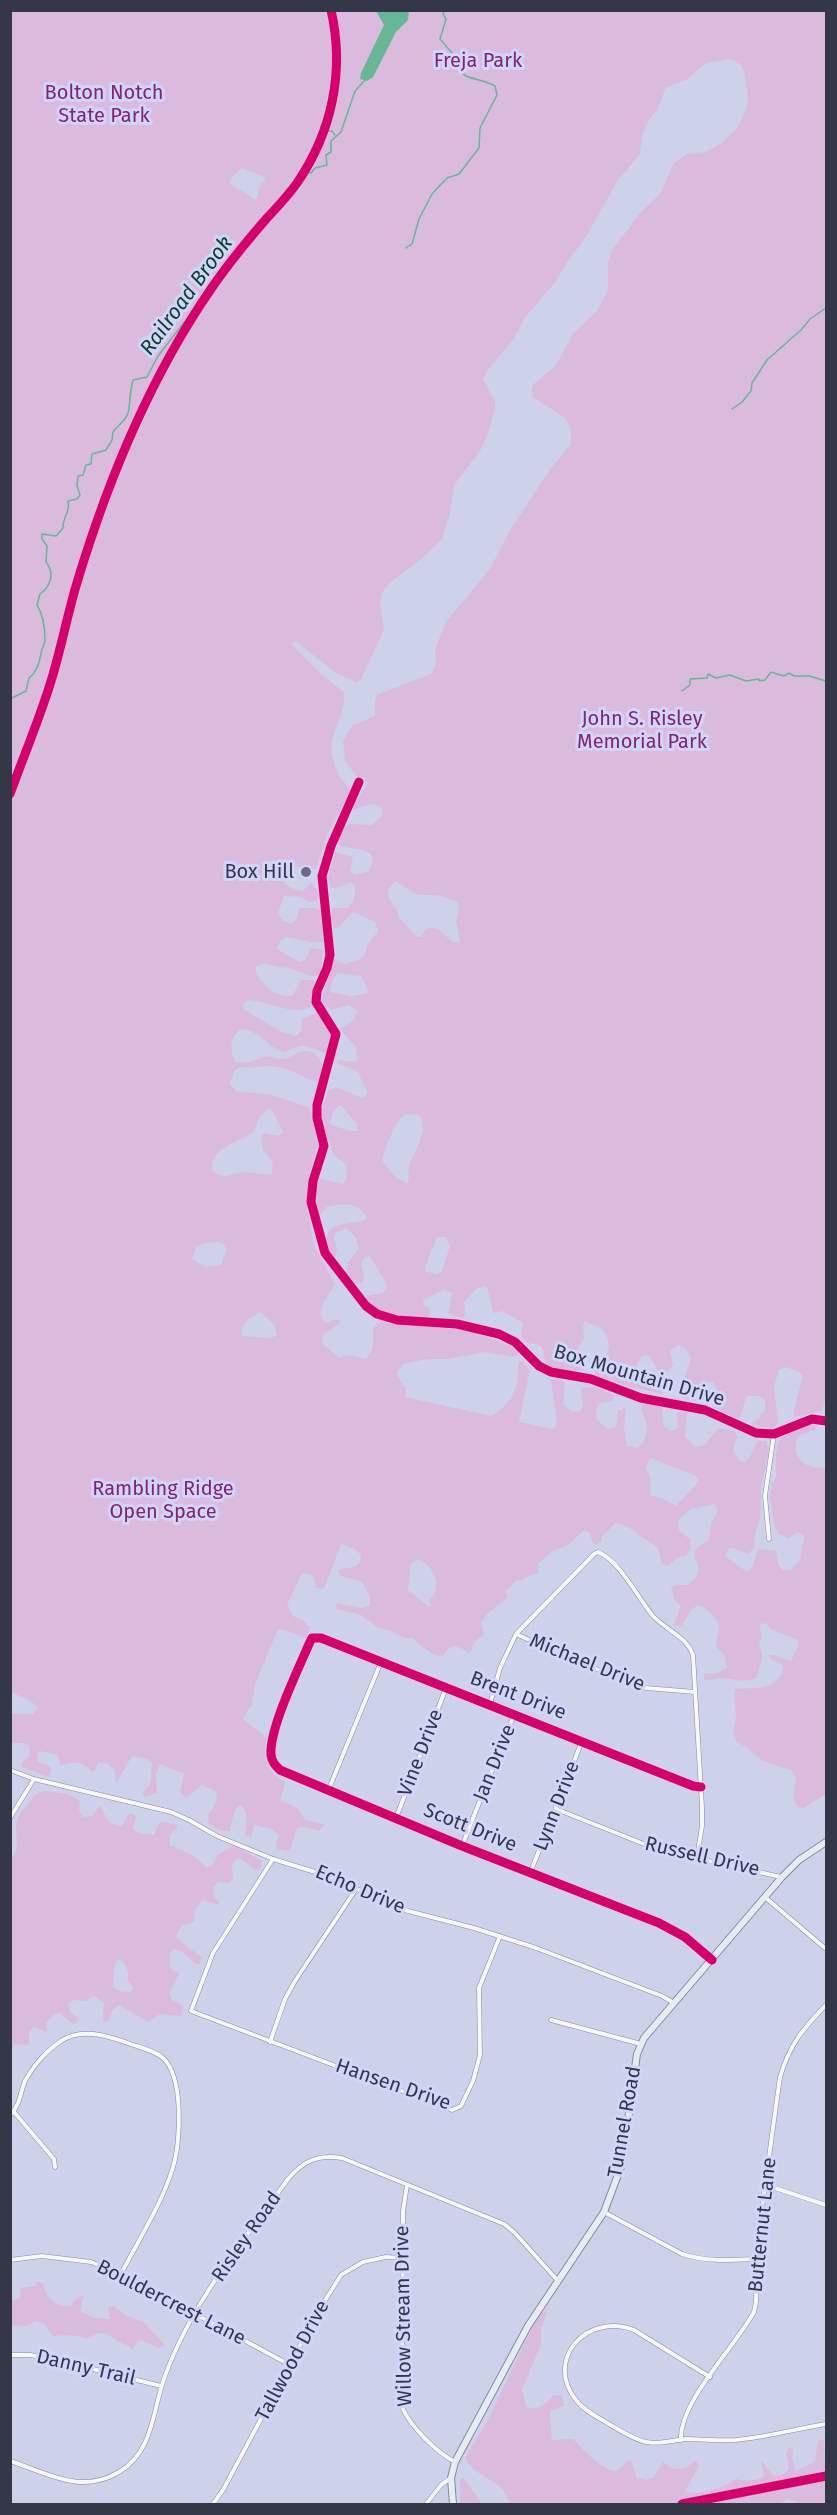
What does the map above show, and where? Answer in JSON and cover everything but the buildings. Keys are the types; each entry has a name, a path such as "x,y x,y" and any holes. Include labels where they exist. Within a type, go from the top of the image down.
{"main road":[{"name":"Tunnel Road","path":"453,2505 451,2478 455,2462 528,2326 604,2212 622,2164 637,2054 641,2044 782,1877 799,1860 826,1842"}],"street":[{"name":"Box Mountain Drive","path":"359,782 331,846 322,876 330,955 317,991 316,1002 332,1025 336,1038 316,1105 324,1146 313,1181 311,1202 320,1239 329,1260 361,1302 384,1317 485,1329 511,1339 539,1366 551,1372 591,1379 641,1398 705,1410 750,1432 774,1434"},
{"path":"769,1539 765,1496 774,1434 812,1419 826,1421"},
{"path":"490,1704 500,1668 516,1634 598,1552 615,1565 656,1618 690,1646 693,1654 702,1826 697,1857"},
{"name":"Michael Drive","path":"516,1634 578,1662 646,1688 695,1692"},
{"name":"Brent Drive","path":"287,1698 312,1638 321,1638 693,1786 701,1787"},
{"path":"328,1791 381,1662"},
{"name":"Vine Drive","path":"396,1818 447,1688"},
{"name":"Scott Drive","path":"287,1698 272,1737 271,1756 273,1764 280,1770 462,1846 531,1871 674,1930 712,1960"},
{"name":"Jan Drive","path":"462,1846 514,1714"},
{"name":"Lynn Drive","path":"531,1871 582,1741"},
{"name":"Echo Drive","path":"10,1770 34,1779 171,1812 217,1836 273,1859 341,1880 377,1900 408,1911 500,1936 662,1996 674,2004"},
{"path":"10,1818 34,1779"},
{"name":"Russell Drive","path":"556,1809 644,1845 782,1877"},
{"name":"Hansen Drive","path":"273,1859 219,1942 206,1968 191,2011 441,2106 457,2109 466,2098 480,2055 479,1988 500,1936"},
{"path":"270,2042 285,1999 295,1981 356,1889"},
{"path":"766,1898 826,1949"},
{"name":"Butternut Lane","path":"681,2440 683,2418 754,2312 756,2259 780,2077 786,2058 800,2032 826,2005"},
{"path":"551,2020 641,2044"},
{"path":"55,2167 54,2159 12,2113 32,2069 58,2043 76,2035 90,2033 108,2036 161,2056 174,2074 178,2089 174,2164 166,2185 121,2274"},
{"name":"Risley Road","path":"10,2461 74,2483 91,2482 118,2472 131,2463 147,2440 161,2386 172,2358 195,2313 288,2179 309,2159 328,2156 342,2158 504,2224 558,2281"},
{"name":"Willow Stream Drive","path":"407,2185 403,2211 402,2407 406,2418 414,2427 455,2462"},
{"path":"766,2185 826,2205"},
{"path":"604,2212 693,2258 756,2259"},
{"name":"Bouldercrest Lane","path":"10,2260 42,2256 76,2259 121,2274 290,2365"},
{"name":"Tallwood Drive","path":"213,2505 341,2275 363,2262 402,2258"},
{"path":"710,2377 634,2330 621,2325 608,2325 582,2335 569,2351 566,2377 569,2389 584,2408 634,2439 657,2444 681,2440 736,2440 826,2424"},
{"name":"Danny Trail","path":"10,2355 42,2357 161,2386"},
{"path":"426,2505 442,2484 451,2478"}],"green space":[{"path":"11,11 826,11 826,1397 822,1411 794,1417 803,1377 799,1372 786,1367 779,1370 774,1386 778,1423 774,1428 752,1425 765,1411 765,1400 759,1396 747,1396 739,1419 713,1407 717,1389 713,1382 701,1383 700,1389 703,1396 698,1401 682,1398 686,1386 685,1376 691,1358 686,1349 679,1345 670,1350 673,1365 663,1376 649,1355 642,1356 637,1364 637,1375 655,1382 663,1390 663,1394 630,1387 595,1375 596,1369 606,1356 609,1345 602,1329 585,1321 584,1338 575,1354 581,1370 572,1371 548,1366 540,1345 528,1343 521,1336 523,1323 503,1311 493,1313 485,1286 476,1289 464,1302 465,1315 462,1318 448,1313 452,1293 444,1290 423,1300 424,1305 430,1309 430,1315 427,1317 402,1316 377,1309 366,1298 383,1293 387,1288 370,1256 365,1257 361,1262 364,1279 362,1283 356,1284 346,1272 349,1261 359,1248 355,1236 346,1228 336,1233 335,1257 328,1248 329,1231 334,1227 362,1221 367,1218 364,1212 355,1206 344,1204 326,1207 319,1217 316,1211 318,1178 343,1184 347,1177 346,1165 333,1154 322,1122 322,1110 328,1091 336,1087 362,1098 368,1093 357,1071 337,1063 338,1060 357,1061 356,1047 340,1029 353,1020 358,1011 348,1005 329,1009 322,999 333,959 345,964 359,960 364,956 368,944 378,931 375,922 353,912 339,927 335,928 331,923 332,908 348,908 355,891 355,885 350,882 336,888 331,887 328,878 335,852 353,857 350,871 354,875 369,871 373,863 372,857 364,850 339,845 340,833 348,824 371,825 381,817 383,811 381,806 370,804 353,810 354,804 368,783 365,782 366,778 357,777 345,761 343,741 352,726 375,716 375,699 379,694 431,674 436,665 435,649 446,622 490,569 509,532 549,471 571,444 571,429 565,418 533,397 534,384 556,365 573,334 597,311 608,290 608,263 611,252 640,213 660,194 674,163 687,154 705,152 722,143 737,128 746,110 748,97 744,71 741,65 730,59 706,63 686,80 666,87 658,109 643,132 640,153 618,180 586,237 554,284 526,316 513,340 489,368 483,379 495,401 495,408 488,433 480,451 454,485 450,513 442,539 419,561 388,584 382,593 380,605 384,630 361,679 356,682 336,673 298,643 294,641 291,644 323,676 344,692 343,709 331,747 339,775 351,792 329,830 316,869 288,865 281,874 284,882 292,888 303,891 312,882 318,893 317,901 309,902 300,897 284,896 278,913 283,921 291,924 296,920 300,908 320,910 323,942 286,937 279,943 277,949 299,962 306,959 310,948 323,950 321,975 308,975 263,963 255,967 264,984 281,995 293,995 301,980 314,980 316,983 311,1007 296,1010 248,1000 244,1003 243,1009 280,1031 296,1036 301,1031 302,1019 316,1013 326,1021 331,1036 326,1053 303,1045 283,1052 253,1032 241,1029 234,1036 232,1044 235,1062 247,1062 266,1057 285,1059 304,1051 318,1057 322,1072 317,1082 282,1068 242,1067 234,1071 230,1084 236,1091 272,1095 308,1107 311,1112 318,1144 309,1176 307,1206 314,1246 335,1284 320,1314 325,1323 337,1319 340,1321 338,1325 324,1334 322,1343 339,1358 347,1355 366,1359 373,1349 373,1327 380,1322 467,1331 508,1345 519,1352 516,1357 483,1352 449,1359 427,1359 403,1364 396,1374 406,1388 405,1397 491,1416 509,1401 513,1394 517,1381 518,1364 522,1361 530,1370 519,1422 552,1429 555,1427 557,1423 551,1380 560,1379 565,1383 563,1404 572,1412 580,1411 583,1406 581,1391 584,1387 600,1388 614,1395 613,1401 600,1403 596,1410 597,1420 608,1429 616,1427 618,1411 626,1407 624,1427 627,1446 638,1448 647,1433 641,1408 643,1404 658,1405 662,1408 664,1426 671,1431 678,1427 677,1413 687,1412 685,1437 696,1447 704,1445 719,1428 734,1431 737,1436 733,1450 741,1462 745,1462 751,1455 758,1441 766,1441 769,1450 761,1487 760,1518 754,1548 748,1554 733,1548 729,1549 725,1556 747,1572 752,1567 759,1549 776,1551 778,1564 783,1570 791,1570 800,1560 804,1536 798,1532 788,1538 779,1534 775,1527 770,1498 772,1483 776,1478 776,1453 780,1439 797,1428 817,1425 816,1429 798,1436 796,1451 798,1457 806,1465 826,1467 826,1794 804,1808 798,1807 794,1797 796,1779 791,1770 762,1761 736,1741 733,1731 736,1721 735,1689 764,1687 776,1681 784,1668 782,1664 768,1655 791,1661 799,1644 798,1640 772,1630 767,1624 762,1623 759,1626 762,1635 759,1646 763,1657 756,1678 747,1681 719,1678 708,1680 704,1679 704,1674 718,1673 727,1668 724,1655 716,1646 719,1627 715,1619 698,1605 692,1609 682,1625 674,1624 681,1607 674,1598 671,1588 676,1585 688,1585 695,1579 699,1569 695,1551 709,1540 711,1525 718,1510 714,1504 691,1509 678,1520 679,1531 691,1540 690,1549 686,1556 677,1558 668,1566 662,1564 658,1548 628,1527 616,1523 596,1545 589,1532 583,1531 568,1545 552,1551 538,1564 539,1573 530,1575 521,1581 517,1580 506,1591 508,1597 487,1614 481,1623 484,1635 474,1642 470,1653 452,1646 443,1656 434,1654 413,1638 404,1638 389,1630 378,1628 361,1615 337,1609 336,1603 362,1608 370,1605 369,1595 362,1582 341,1576 338,1571 359,1564 361,1555 355,1549 341,1544 324,1589 316,1588 313,1575 302,1573 287,1605 293,1616 306,1622 307,1626 311,1626 306,1639 278,1629 255,1684 252,1704 243,1719 267,1738 265,1758 267,1764 274,1774 285,1782 280,1800 297,1808 305,1820 324,1824 320,1831 299,1827 289,1851 278,1849 276,1844 279,1835 271,1829 254,1825 251,1837 245,1836 246,1816 240,1805 235,1810 229,1831 221,1831 209,1824 208,1816 217,1800 216,1792 202,1785 186,1798 180,1792 184,1774 160,1764 156,1773 157,1793 144,1797 142,1793 149,1786 151,1777 152,1763 147,1759 132,1756 116,1783 115,1770 108,1764 98,1762 94,1773 78,1763 60,1766 58,1755 40,1751 37,1754 38,1762 51,1768 50,1775 46,1776 22,1767 22,1763 30,1755 29,1746 25,1743 11,1743 11,1714 33,1714 38,1708 32,1702 11,1692","holes":["242,168 266,178 259,187 256,200 229,183","395,881 418,895 437,895 456,901 459,905 456,921 460,942 453,942 434,928 426,929 421,937 417,937 399,917 389,899 388,890","337,973 361,976 369,993 351,996 330,992 332,981","341,1105 357,1124 357,1131 349,1131 329,1124 334,1110","267,1109 271,1109 283,1131 279,1136 264,1133 261,1136 263,1150 273,1164 271,1175 245,1172 224,1176 213,1172 215,1157 226,1147 254,1132 259,1117","406,1114 419,1115 422,1121 422,1133 409,1166 407,1184 394,1176 382,1160 395,1128","437,1237 445,1237 450,1246 442,1271 437,1274 427,1272 425,1267","204,1243 224,1244 227,1250 221,1265 206,1267 192,1259 196,1247","260,1312 274,1325 277,1335 271,1338 242,1336 241,1330 248,1319","650,1458 696,1476 699,1481 676,1506 650,1495 651,1480 646,1467","418,1559 428,1566 435,1577 435,1589 429,1601 432,1605 429,1607 408,1590 411,1563"]},
{"path":"46,1791 68,1794 80,1801 79,1812 83,1817 92,1816 100,1805 109,1822 122,1826 128,1814 134,1814 136,1817 133,1829 139,1833 154,1835 159,1823 177,1825 170,1835 170,1845 192,1855 207,1867 212,1866 218,1855 234,1845 262,1861 257,1871 241,1859 237,1859 232,1865 233,1878 230,1883 218,1882 213,1888 214,1896 220,1905 202,1900 194,1912 195,1922 182,1925 176,1936 203,1958 199,1964 196,1964 181,1951 174,1949 170,1952 170,1968 179,1974 169,1994 172,2000 183,2006 181,2016 160,2014 148,2022 119,2005 113,2010 108,2021 103,2021 104,2003 93,1995 87,2001 73,2000 68,2004 70,2012 78,2018 76,2023 74,2024 59,2013 54,2014 46,2023 47,2032 34,2027 29,2032 29,2045 15,2044 11,2050 11,1859 17,1848 16,1823 19,1816 33,1797","holes":["118,1959 124,1962 128,1972 128,1981 133,1987 131,1992 118,1991 113,1987 114,1967"]},
{"path":"38,2281 43,2283 49,2297 61,2305 71,2306 77,2298 84,2295 80,2311 94,2318 110,2319 108,2307 114,2306 125,2315 143,2322 165,2345 158,2348 141,2340 133,2349 104,2333 88,2338 69,2335 53,2336 44,2324 35,2321 26,2326 11,2325 11,2301 20,2298 21,2288 34,2286"},
{"path":"546,2310 541,2329 541,2344 522,2390 526,2407 531,2408 542,2406 554,2395 562,2395 564,2406 551,2411 552,2440 573,2439 605,2468 611,2470 617,2471 631,2461 637,2478 646,2480 653,2478 663,2462 673,2469 685,2468 697,2460 699,2466 685,2491 697,2493 719,2488 736,2479 747,2481 762,2478 764,2474 762,2461 773,2476 784,2474 789,2468 786,2454 789,2447 793,2450 792,2459 796,2471 815,2462 818,2441 824,2439 826,2504 798,2504 796,2501 787,2499 780,2504 510,2504 501,2488 476,2471 465,2458 489,2418 537,2318"},
{"path":"464,2478 482,2504 460,2504 460,2479"}],"shaded area":[{"path":"376,11 409,11 408,20 396,32 373,77 367,81 360,79 361,73 384,25"}],"waterway":[{"path":"333,10 339,53 336,97"},
{"path":"406,248 412,244 419,219 432,194 447,178 459,174 479,148 480,128 497,95 495,86 464,75 463,59 453,54 440,39 446,19 443,14 445,10"},
{"name":"Railroad Brook","path":"307,172 311,173 315,168 327,165 326,155 331,152 331,141 341,132 355,91 365,80"},
{"path":"328,131 334,108"},
{"path":"322,130 329,110"},
{"name":"Railroad Brook","path":"303,169 322,131"},
{"name":"Railroad Brook","path":"327,131 332,131 335,135"},
{"name":"Railroad Brook","path":"10,699 26,691 29,678 37,667 45,642 44,622 37,605 40,594 47,587 51,575 46,562 47,546 42,539 42,534 56,536 63,528 68,501 77,499 80,495 77,486 78,476 83,475 86,465 91,464 92,454 106,450 112,440 113,432 127,416 133,380 147,377 158,356 189,316 209,285 303,171"},
{"path":"732,409 751,391 752,383 767,360 810,319 826,308"},
{"path":"682,691 690,685 690,679 707,678 708,674 716,678 730,675 746,681 759,679 759,681 765,680 771,672 784,676 789,673 794,676 809,676 826,681"}],"cycle path":[{"path":"10,794 47,693 76,586 101,508 149,395 189,323 211,289 245,244 294,188 319,143 327,122 336,78 337,56 331,10"},
{"path":"359,782 331,846 322,876 330,955 317,991 316,1002 336,1034 317,1105 317,1118 324,1146 313,1181 311,1202 325,1253 366,1306 377,1314 397,1320 457,1324 499,1334 515,1342 539,1366 551,1372 591,1379 641,1398 705,1410 756,1433 774,1434 812,1419 826,1421"},
{"path":"701,1787 693,1786 321,1638 312,1638 285,1700 275,1730 271,1755 280,1770 462,1846 659,1923 685,1937 712,1960"},
{"path":"682,2504 826,2476"}],"place":[{"name":"Box Hill","path":"306,872"}],"park label":[{"name":"Freja Park","path":"478,61"},
{"name":"Bolton Notch State Park","path":"104,104"},
{"name":"John S. Risley Memorial Park","path":"642,730"},
{"name":"Rambling Ridge Open Space","path":"163,1500"}]}
